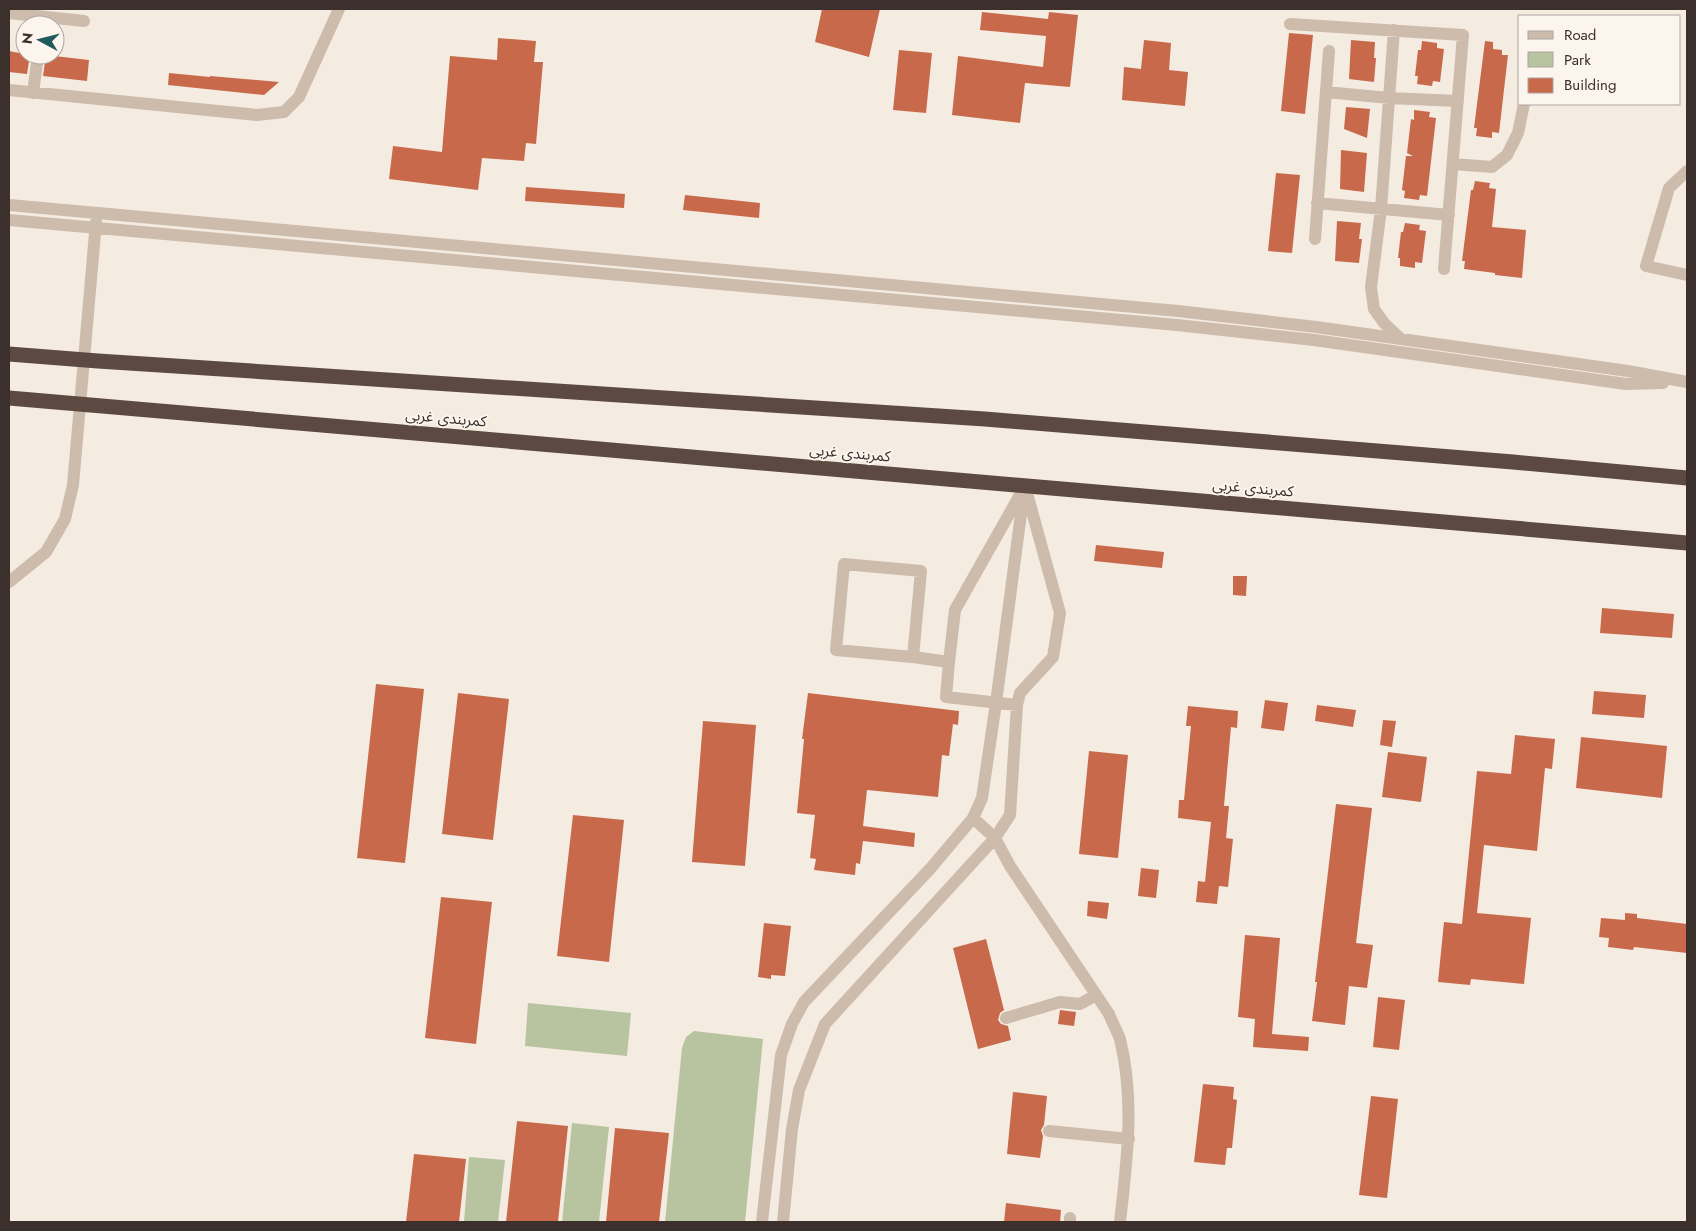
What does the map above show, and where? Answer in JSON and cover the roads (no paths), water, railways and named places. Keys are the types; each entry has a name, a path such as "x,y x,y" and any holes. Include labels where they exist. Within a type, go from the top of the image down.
{"highway":[{"path":"9,354 985,419 1687,478"},
{"name":"کمربندی غربی","path":"9,398 1687,543"}],"street":[{"path":"9,90 258,115 284,112 299,97 339,9"},
{"path":"65,21 84,21"},
{"path":"1290,24 1463,35 1444,269"},
{"path":"1394,30 1372,287 1374,310 1401,339"},
{"path":"1314,239 1329,51"},
{"path":"33,93 37,65"},
{"path":"1326,92 1389,98 1458,101"},
{"path":"1453,164 1492,168 1507,155 1518,133 1524,105"},
{"path":"1687,171 1669,188 1646,266 1687,275"},
{"path":"1317,203 1449,215"},
{"path":"9,205 1168,310 1316,327 1628,371 1687,382"},
{"path":"9,582 46,552 65,519 73,485 97,212"},
{"path":"9,220 1177,325 1314,340 1626,384 1687,382"},
{"path":"1017,704 946,697 955,610 1024,486"},
{"path":"762,1222 781,1055 792,1024 804,1002 930,870 974,818 982,798 1024,486"},
{"path":"783,1222 792,1129 800,1090 825,1024 995,838 1010,815 1017,704 1020,693 1053,657 1060,613 1024,486"},
{"path":"913,657 921,571 844,564 836,650 949,662"},
{"path":"974,818 995,838 1010,866 1109,1014 1119,1037 1130,1109 1120,1222"},
{"path":"1006,1018 1060,1002 1080,1004 1096,995"},
{"path":"1049,1131 1128,1139"}]}
